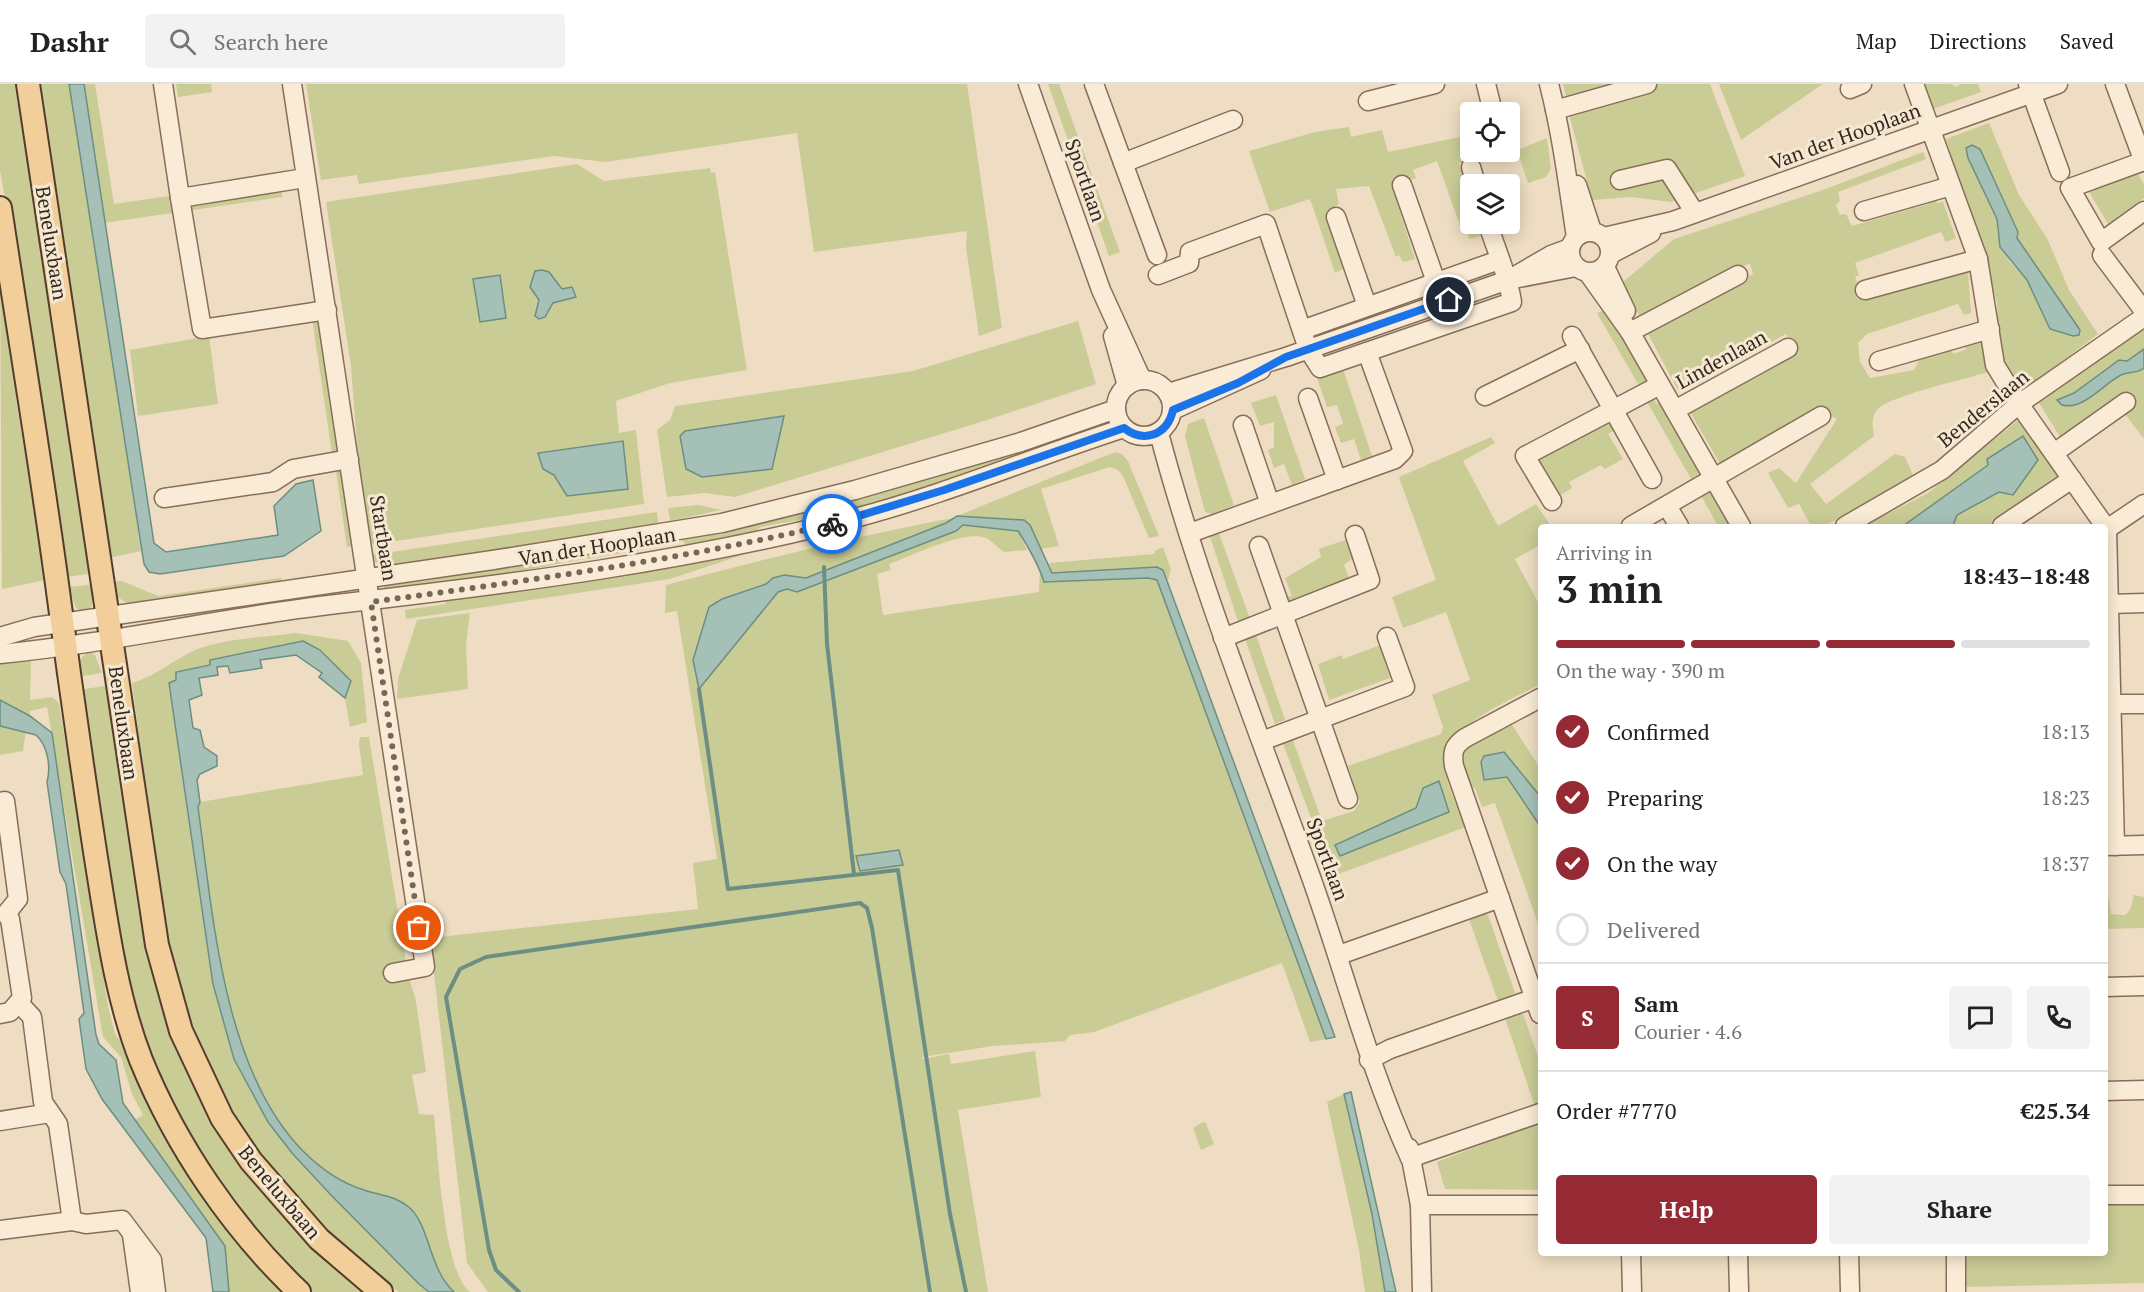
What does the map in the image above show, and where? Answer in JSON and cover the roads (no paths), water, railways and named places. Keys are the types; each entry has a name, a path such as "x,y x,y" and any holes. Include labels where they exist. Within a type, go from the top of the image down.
{"main road":[{"name":"Beneluxbaan","path":"28,84 157,945 181,1031 222,1118 252,1161 319,1239 381,1292"},
{"path":"0,208 62,633 109,937 123,1004 141,1060 171,1124 224,1206 268,1262 299,1292"}],"street":[{"path":"163,84 202,329 327,310"},
{"name":"Startbaan","path":"292,84 425,967 393,973"},
{"name":"Sportlaan","path":"1029,84 1135,383"},
{"path":"1094,84 1157,255"},
{"path":"1368,101 1435,84"},
{"path":"1486,84 1490,102"},
{"path":"1549,84 1567,165 1566,179 1595,265"},
{"path":"1556,110 1647,84"},
{"path":"1914,84 1978,259 1995,365 2019,404 2104,524"},
{"name":"Van der Hooplaan","path":"1508,280 1537,262 1585,238 1673,221 1929,130 2029,89 2058,84"},
{"path":"2115,84 2144,161 2070,188 2101,242 2144,211"},
{"path":"2029,89 2060,172"},
{"path":"1123,163 1233,120"},
{"path":"1620,180 1667,169 1695,213"},
{"path":"180,198 305,178"},
{"path":"1402,185 1436,282"},
{"path":"1864,211 1951,186"},
{"path":"1336,216 1367,306"},
{"name":"Van der Hooplaan","path":"1170,402 1308,349 1508,280 1595,265 1673,221"},
{"path":"1158,275 1189,263 1190,252 1266,224 1308,349 1320,368 1512,302 1508,280 1491,234"},
{"path":"1585,238 1570,255 1595,265"},
{"path":"2102,255 2144,311"},
{"path":"1865,290 1978,259"},
{"path":"1302,330 1499,260"},
{"name":"Lindenlaan","path":"1595,265 1631,322 1630,332 1740,524"},
{"path":"1630,332 1738,275"},
{"name":"Benderslaan","path":"1848,524 1942,470 2019,404 2144,317"},
{"path":"1879,361 1989,329"},
{"path":"1485,396 1576,343 1652,479"},
{"name":"Lindenlaan","path":"1675,410 1788,348"},
{"path":"1190,533 1395,459 1403,450 1367,352"},
{"path":"1135,383 1157,383 1170,402 1171,419 1154,435 1131,433 1124,428 1116,409 1117,401 1135,383"},
{"name":"Lindenlaan","path":"1552,501 1525,456 1660,385"},
{"path":"1308,398 1337,480"},
{"path":"2054,453 2126,402"},
{"name":"Van der Hooplaan","path":"110,628 367,579 722,523 855,490 1021,442 1116,409"},
{"path":"1636,524 1821,416"},
{"path":"1243,425 1270,504"},
{"name":"Van der Hooplaan","path":"62,633 371,602 658,559 769,539 858,517 1124,428"},
{"name":"Sportlaan","path":"1154,435 1190,533 1223,638 1339,955 1410,1158 1420,1206 1422,1292"},
{"path":"164,498 273,482 293,468 349,459"},
{"path":"2005,524 2072,479"},
{"path":"2108,528 2144,504"},
{"path":"1667,506 1678,524"},
{"path":"1223,638 1370,580 1355,535"},
{"name":"Sportlaan","path":"1259,546 1348,799"},
{"path":"2108,566 2108,659 2112,704 2110,846 2144,845"},
{"path":"2109,604 2144,603"},
{"path":"0,637 34,627 62,633"},
{"path":"0,654 62,633"},
{"path":"1262,741 1405,687 1387,637"},
{"path":"1374,1058 1390,1049 1538,1006 1454,766 1452,753 1457,743 1538,699"},
{"path":"2112,704 2144,704"},
{"path":"0,1014 10,1012 22,998 10,919 3,912 18,899 2,801"},
{"path":"1339,955 1500,898"},
{"path":"2108,987 2144,986"},
{"path":"19,1003 32,1017 43,1102 58,1124 72,1221"},
{"path":"2108,1091 2144,1090"},
{"path":"0,1120 50,1113"},
{"path":"1410,1158 1538,1114"},
{"path":"2108,1195 2144,1195"},
{"path":"1420,1206 1538,1205"},
{"path":"0,1230 72,1221 86,1224 122,1220 152,1260 156,1292"},
{"path":"131,1230 140,1292"},
{"path":"1631,1256 1632,1292"},
{"path":"1738,1256 1739,1292"},
{"path":"1849,1256 1850,1292"},
{"path":"1956,1256 1956,1292"}],"waterway":[{"path":"824,567 827,644 854,874"},
{"path":"699,689 728,889 898,870 950,1214 966,1292"},
{"path":"519,1292 496,1270 489,1250 446,997 460,969 486,957 860,903 867,908 872,928 930,1292"}]}
